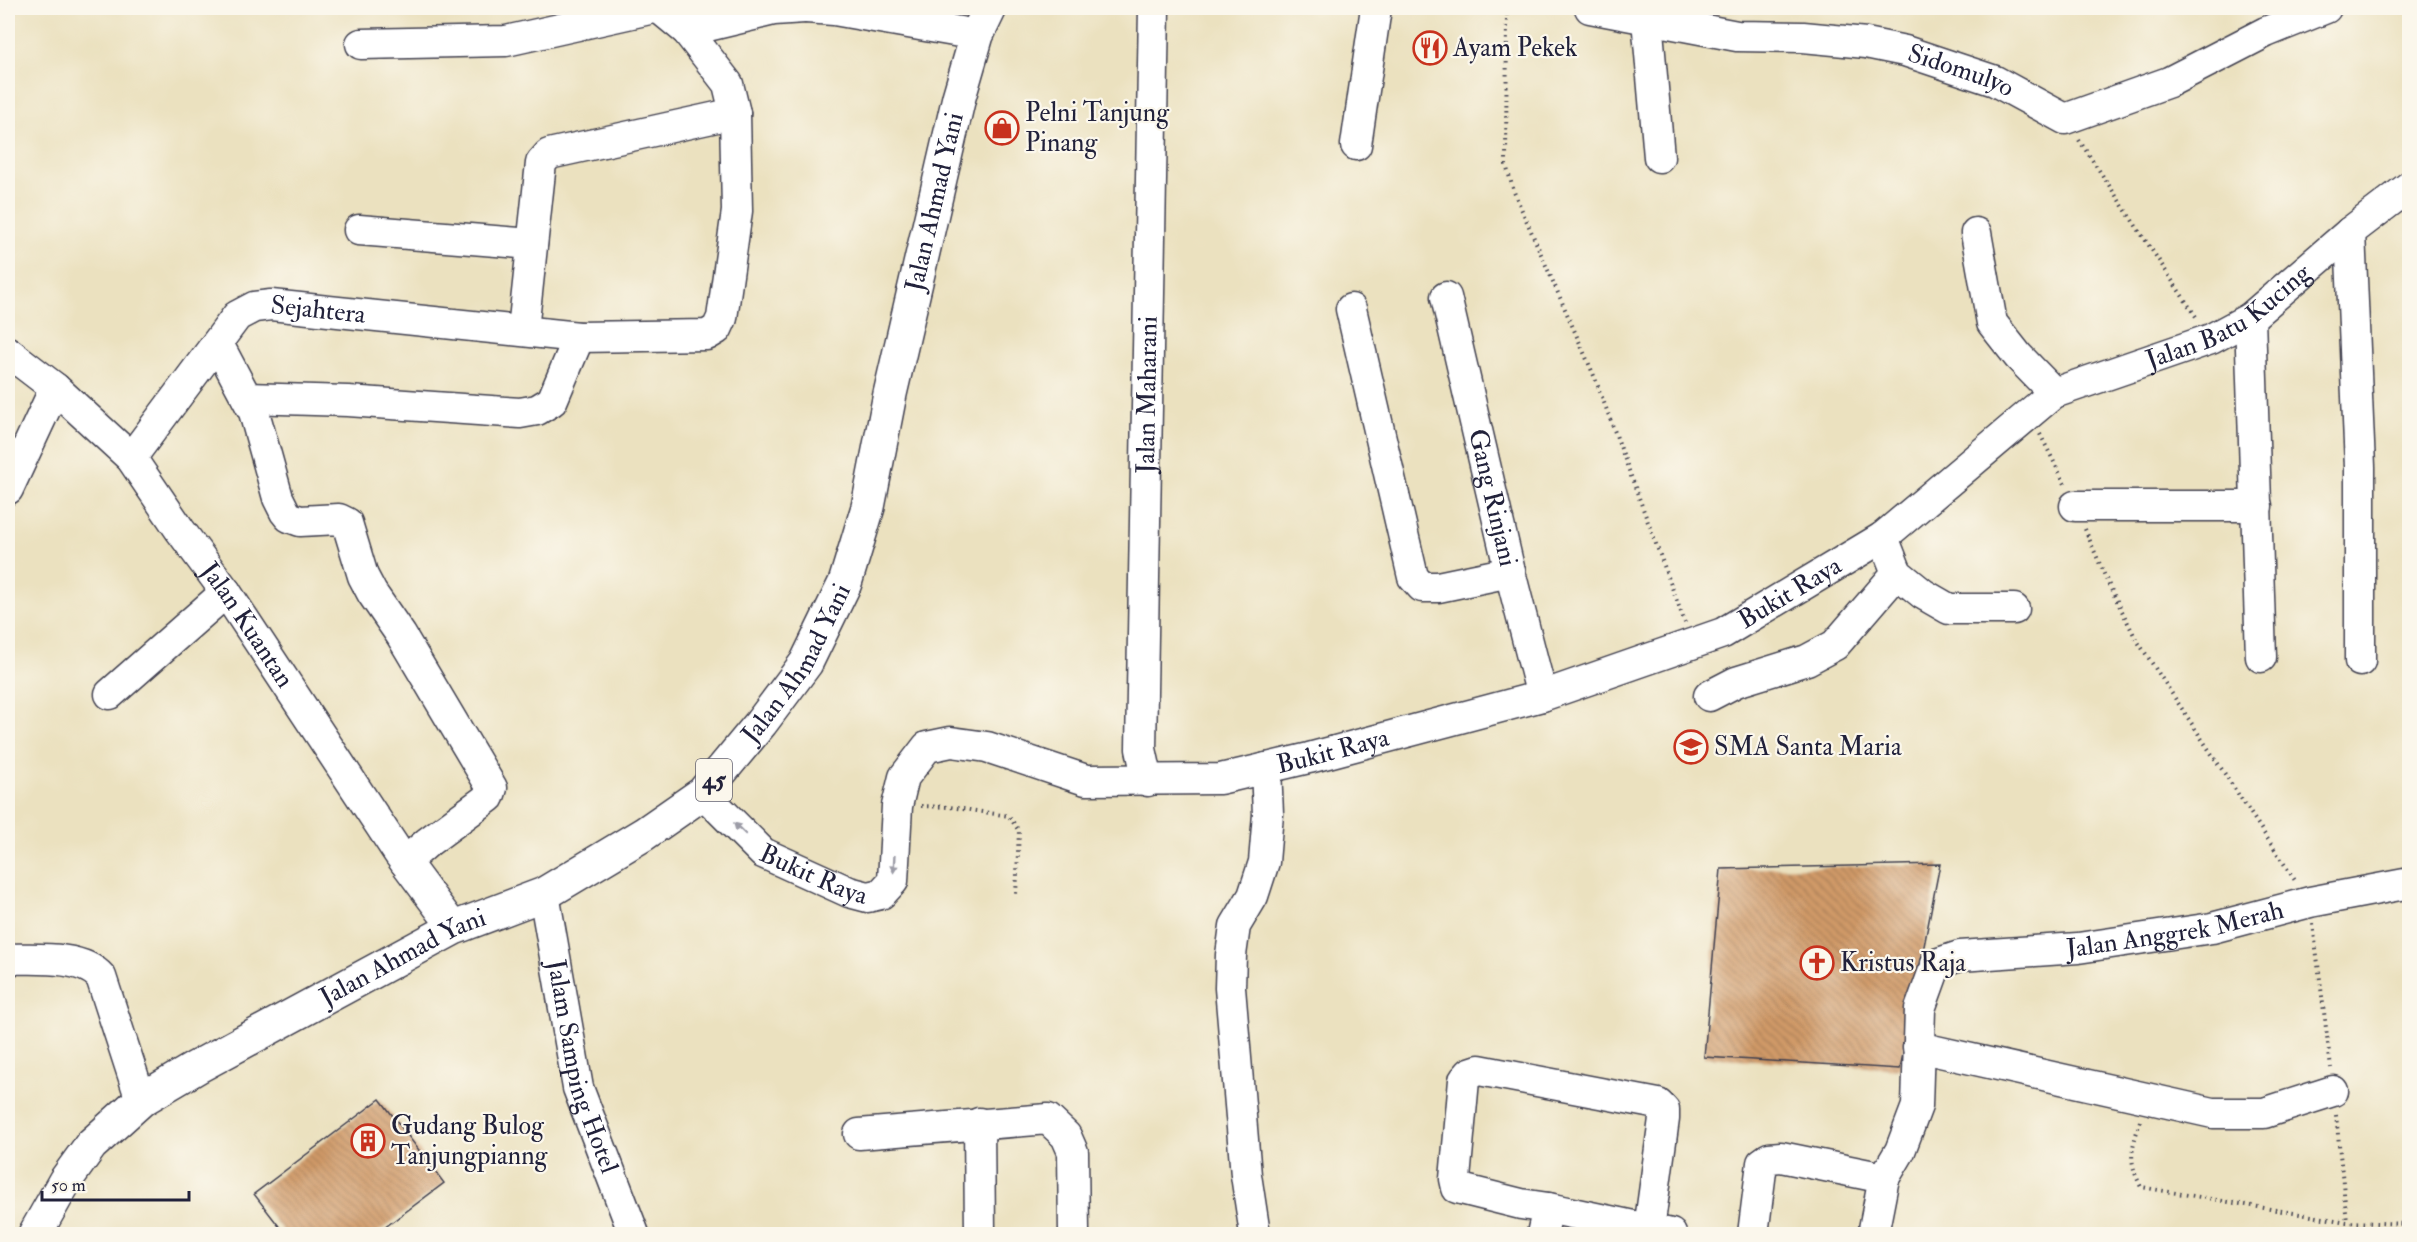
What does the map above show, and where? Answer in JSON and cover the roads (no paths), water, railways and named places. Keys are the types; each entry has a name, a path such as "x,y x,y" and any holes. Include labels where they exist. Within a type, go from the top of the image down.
{"highway":[{"name":"Jalan Ahmad Yani","path":"34,1234 65,1181 90,1145 141,1100 197,1067 454,928 543,894 644,834 703,793 761,723 806,663 845,583 868,507 890,394 959,97 984,21"}],"street":[{"path":"361,44 506,41 654,8"},
{"name":"Sejahtera","path":"130,459 237,316 254,307 271,305 579,337 707,335 717,329 722,318 737,211 735,112 728,84 687,31 659,8"},
{"path":"687,31 774,10 805,8 984,21"},
{"name":"Jalan Maharani","path":"1148,781 1141,748 1154,8"},
{"path":"1356,145 1376,8"},
{"name":"Sidomulyo","path":"1590,8 1737,36 1803,37 1905,51 1995,81 2065,119 2169,82 2266,32 2326,8"},
{"path":"1647,18 1659,157"},
{"path":"523,330 541,163 549,153 735,112"},
{"name":"Jalan Batu Kucing","path":"2031,414 2054,393 2211,339 2250,318 2350,232 2409,186"},
{"path":"359,230 532,244"},
{"path":"2350,232 2360,467 2360,661"},
{"path":"1976,233 1992,323 2018,356 2054,393"},
{"name":"Gang Rinjani","path":"1446,297 1510,572 1542,696"},
{"path":"1351,309 1413,577 1422,587 1438,587 1510,572"},
{"path":"2250,318 2261,657"},
{"path":"247,398 348,400 520,413 537,410 552,400 579,337"},
{"path":"218,344 254,412 278,498 285,512 289,517 300,521 339,519 347,523 363,576 372,593 401,635 492,788 489,797 405,862"},
{"name":"Jalan Kuantan","path":"8,351 56,388 130,459 226,592 405,862 454,928"},
{"path":"8,489 56,388"},
{"name":"Bukit Raya","path":"703,793 764,853 849,892 868,897 881,894 893,881 897,806 903,777 927,747 951,742 987,747 1086,780 1220,779 1542,696 1723,633 1883,537 2031,414"},
{"path":"2075,506 2257,506"},
{"path":"1883,537 1897,573 1923,594 1949,609 2014,609"},
{"path":"1709,696 1736,682 1807,660 1835,645 1897,573"},
{"path":"110,694 226,592"},
{"path":"1255,1234 1246,1175 1230,988 1235,926 1253,896 1264,862 1268,814 1266,768"},
{"name":"Jalan Anggrek Merah","path":"1918,1047 1920,1009 1935,968 1960,956 2078,948 2212,928 2310,902 2409,883"},
{"name":"Jalam Samping Hotel","path":"543,894 578,1089 634,1234"},
{"path":"8,959 56,960 81,963 94,969 101,977 141,1100"},
{"path":"1873,1234 1884,1178 1900,1151 1917,1106 1918,1047 2213,1113 2264,1113 2333,1091"},
{"path":"1479,1070 1658,1104 1664,1110 1660,1232 1545,1221 1521,1204 1457,1188 1455,1168 1464,1080 1470,1073 1479,1070"},
{"path":"859,1134 1048,1119 1066,1136 1073,1152 1074,1234"},
{"path":"979,1123 980,1234"},
{"path":"1753,1234 1762,1163 1769,1158 1781,1157 1884,1178"}],"place":[{"name":"Ayam Pekek","path":"1430,48"},
{"name":"Pelni Tanjung Pinang","path":"1002,128"},
{"name":"SMA Santa Maria","path":"1691,747"},
{"name":"Kristus Raja","path":"1817,963"},
{"name":"Gudang Bulog Tanjungpianng","path":"368,1141"}]}
